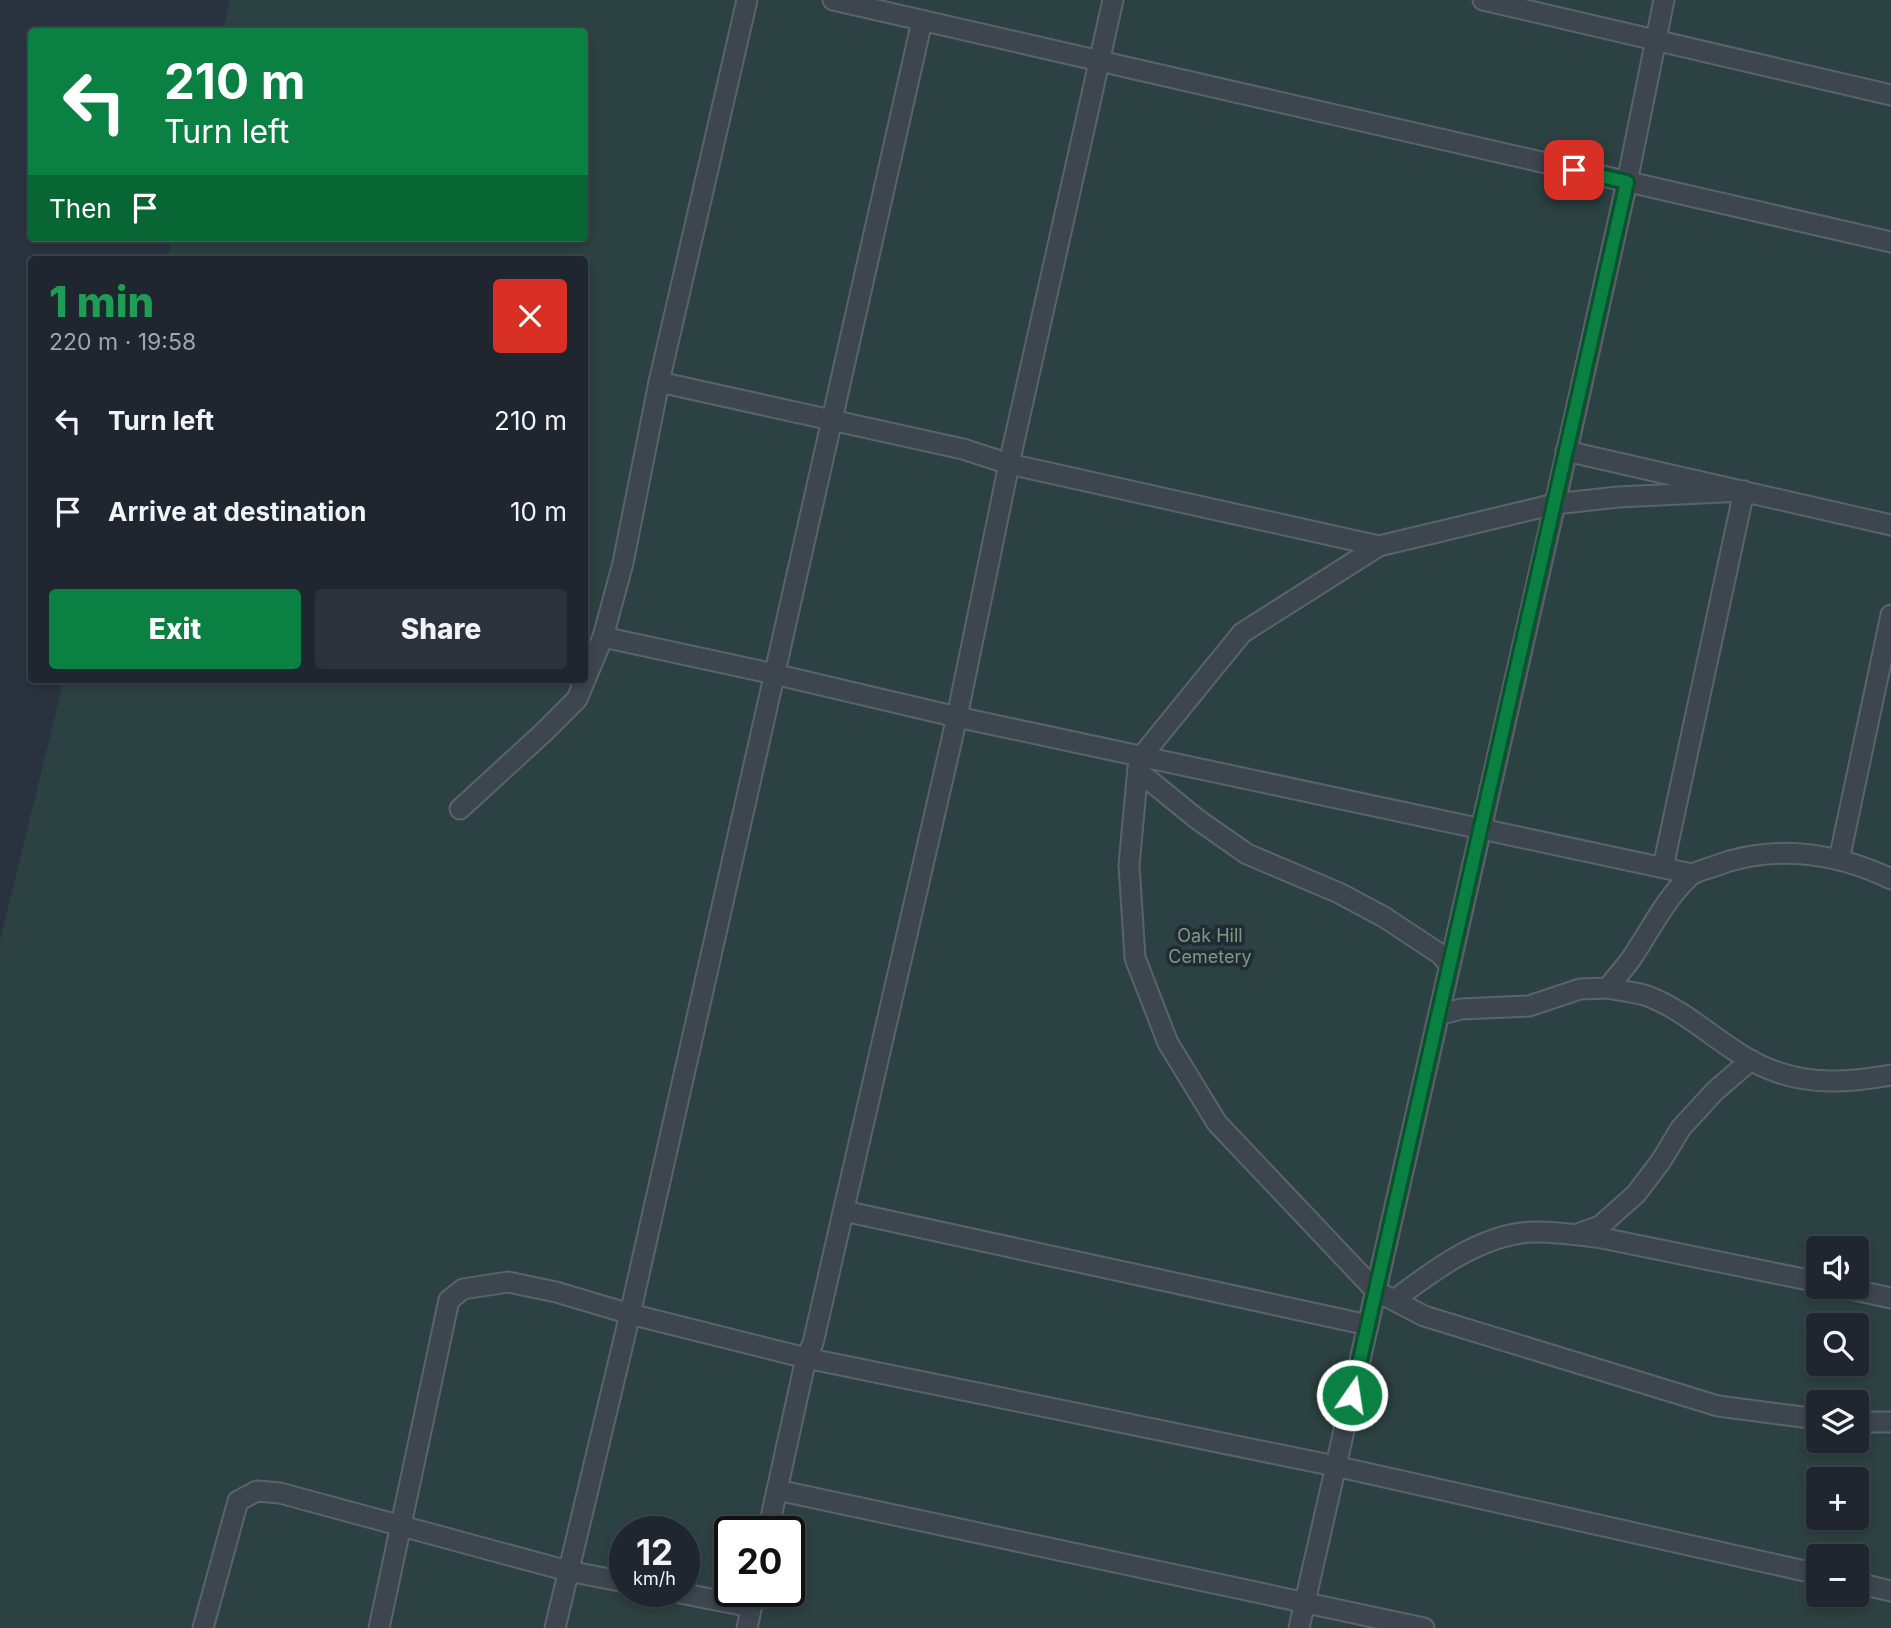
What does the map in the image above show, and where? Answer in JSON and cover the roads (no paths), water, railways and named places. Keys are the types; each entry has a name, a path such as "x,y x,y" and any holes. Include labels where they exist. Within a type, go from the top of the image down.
{"lane":[{"path":"588,673 603,637 622,563 659,382 747,0"},
{"path":"833,0 1891,242"},
{"path":"771,1516 957,718 1009,464 1113,0"},
{"path":"1483,0 1891,94"},
{"path":"1299,1628 1555,504 1627,182 1664,0"},
{"path":"555,1628 629,1314 922,21"},
{"path":"659,382 831,419 962,449 1009,464 1378,546"},
{"path":"1566,451 1891,525"},
{"path":"1744,491 1618,497 1555,504 1378,546 1241,634 1139,764 1129,865 1135,958 1168,1043 1217,1123 1376,1291 1424,1315 1717,1406 1806,1417"},
{"path":"1663,867 1744,491"},
{"path":"1839,860 1891,615"},
{"path":"603,637 774,674 1139,764 1481,829 1692,874"},
{"path":"460,809 577,699 584,683"},
{"path":"1139,764 1197,819 1247,854 1322,885 1384,917 1440,954 1450,965"},
{"path":"1608,988 1630,960 1668,900 1692,874 1726,861 1760,853 1794,853 1839,860 1891,879"},
{"path":"1439,1015 1461,1009 1529,1006 1580,989 1608,988 1649,996 1688,1017 1751,1060 1794,1077 1823,1082 1852,1082 1891,1074"},
{"path":"1577,1234 1600,1226 1636,1194 1681,1128 1715,1091 1751,1060"},
{"path":"844,1211 1368,1325"},
{"path":"1394,1300 1455,1258 1483,1244 1522,1232 1577,1234 1806,1280"},
{"path":"379,1628 449,1300 463,1289 508,1282 556,1292 629,1314 806,1358 1335,1466 1806,1571"},
{"path":"1869,1293 1891,1298"},
{"path":"1869,1422 1891,1422"},
{"path":"777,1490 1424,1628"},
{"path":"203,1628 238,1501 257,1492 280,1493 568,1571 609,1579"},
{"path":"1869,1586 1891,1591"},
{"path":"747,1628 751,1607"}],"park label":[{"name":"Oak Hill Cemetery","path":"1210,946"}]}
